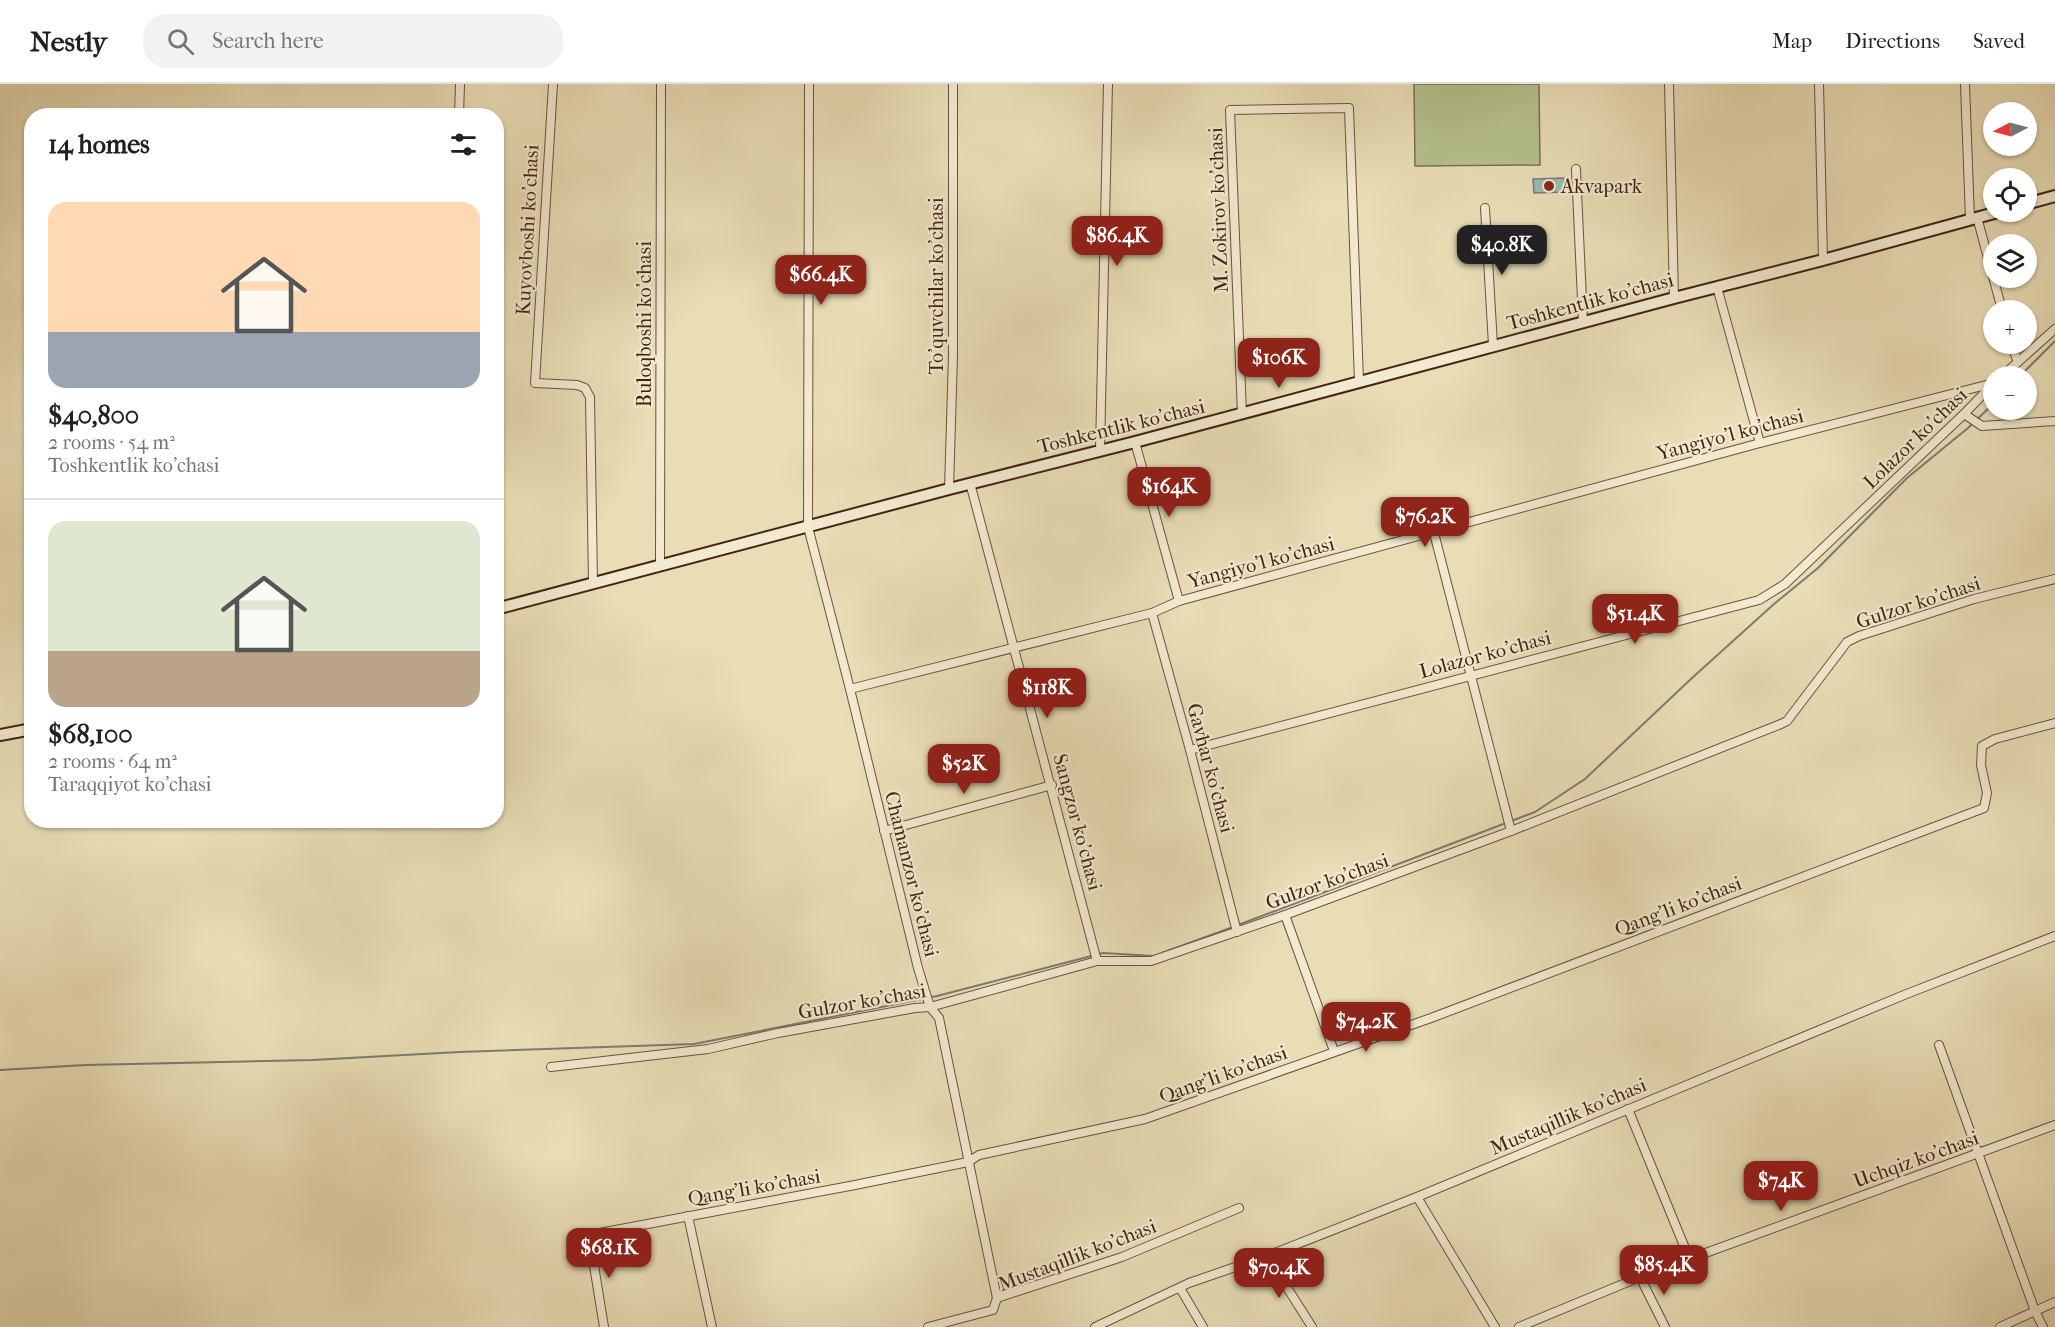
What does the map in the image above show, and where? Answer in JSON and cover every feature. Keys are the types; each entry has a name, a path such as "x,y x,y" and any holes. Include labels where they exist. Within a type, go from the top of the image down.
{"main road":[{"path":"2037,201 2055,196"},
{"name":"Toshkentlik ko'chasi","path":"504,607 660,564 1242,414 1492,345 1823,260 1983,216"},
{"path":"0,735 24,730"}],"street":[{"path":"459,108 460,84"},
{"name":"Kuyovboshi ko'chasi","path":"553,84 535,383 577,385 585,388 590,397 593,584"},
{"name":"Buloqboshi ko'chasi","path":"660,564 661,84"},
{"name":"Chamanzor ko'chasi","path":"809,84 808,527 918,968 930,1007 939,1018 997,1298"},
{"name":"To'quvchilar ko'chasi","path":"949,489 953,355 953,84"},
{"path":"1100,450 1108,84"},
{"path":"1669,84 1674,298"},
{"path":"1819,84 1823,260"},
{"path":"1965,84 1974,218 1999,300"},
{"name":"M. Zokirov ko'chasi","path":"1242,414 1230,110 1349,108 1359,381"},
{"path":"1576,169 1583,322"},
{"path":"1485,208 1492,345"},
{"path":"1717,287 1760,443"},
{"path":"2013,366 2055,328"},
{"path":"2015,354 2018,362"},
{"name":"Yangiyo'l ko'chasi","path":"850,690 1152,613 1179,601 1760,443 1983,387"},
{"name":"Lolazor ko'chasi","path":"1190,750 1760,600 1785,584 1983,395"},
{"path":"1965,414 1982,426 2055,421"},
{"path":"1135,442 1179,601"},
{"name":"Sangzor ko'chasi","path":"970,483 1097,961"},
{"path":"1434,532 1511,831"},
{"name":"Gulzor ko'chasi","path":"551,1067 708,1049 778,1033 930,1007 1097,961 1151,961 1285,915 1511,831 1781,724 1786,721 1847,642 1859,636 1974,599 2055,579"},
{"name":"Gavhar ko'chasi","path":"1152,613 1237,932"},
{"name":"Qang'li ko'chasi","path":"604,1327 588,1235 968,1162 979,1155 1145,1119 1431,1018 1983,808 1987,794 1981,765 1982,746 1995,739 2055,723"},
{"path":"884,831 1052,785"},
{"path":"1285,915 1334,1051"},
{"name":"Mustaqillik ko'chasi","path":"1095,1327 1180,1288 1417,1197 1904,995 2055,936"},
{"path":"1940,1045 2035,1311 2043,1327"},
{"path":"1628,1109 1689,1258"},
{"name":"Uchqiz ko'chasi","path":"1519,1327 1689,1258 2055,1125"},
{"path":"1417,1197 1495,1327"},
{"name":"Mustaqillik ko'chasi","path":"928,1327 993,1310 997,1298 1122,1257 1239,1208"},
{"path":"688,1216 712,1327"},
{"path":"1267,1256 1312,1327"},
{"path":"1640,1277 1665,1327"},
{"path":"1180,1288 1203,1327"},
{"path":"2000,1327 2055,1302"}],"green space":[{"path":"1414,84 1539,84 1540,165 1415,166"}],"water":[{"name":"Akvapark","path":"1564,178 1565,192 1534,193 1533,179"}],"waterway":[{"path":"2030,366 2055,341"},
{"path":"1238,925 1535,812 1585,779 1692,678 1774,604 1818,568 1907,478 1983,414"},
{"path":"1162,953 1233,927"},
{"path":"0,1070 694,1044 937,996 1103,953 1154,956"}],"place":[{"name":"Akvapark","path":"1549,186"}]}
